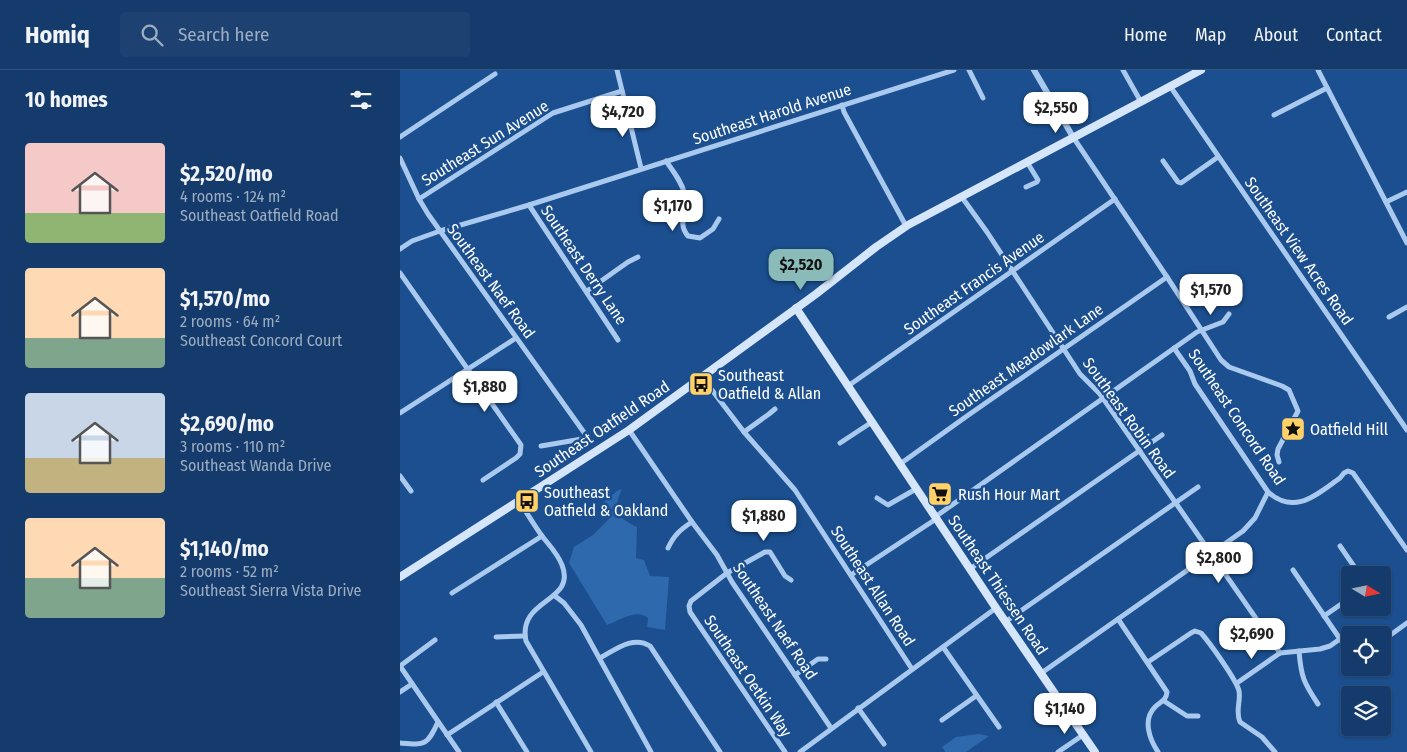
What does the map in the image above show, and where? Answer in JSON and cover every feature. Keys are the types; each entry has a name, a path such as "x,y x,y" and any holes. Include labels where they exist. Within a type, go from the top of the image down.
{"main road":[{"name":"Southeast Oatfield Road","path":"400,576 629,430 906,226 1201,70"},
{"name":"Southeast Thiessen Road","path":"796,308 1040,674 1095,752"}],"street":[{"path":"617,70 641,168"},
{"name":"Southeast Harold Avenue","path":"400,249 412,241 440,231 954,70"},
{"path":"968,70 983,98"},
{"name":"Southeast Concord Road","path":"1034,70 1073,137 1221,360 1229,367 1289,390 1298,411 1278,449 1279,462"},
{"path":"1124,70 1141,102"},
{"path":"1318,70 1407,242"},
{"path":"400,137 495,74"},
{"name":"Southeast View Acres Road","path":"1170,86 1407,430"},
{"path":"1274,115 1327,88"},
{"name":"Southeast Sun Avenue","path":"419,199 553,113 622,90"},
{"path":"842,105 844,112 906,226"},
{"path":"1163,161 1178,182 1181,183 1218,157"},
{"name":"Southeast Naef Road","path":"400,158 419,199 440,231 588,438 541,446"},
{"path":"666,161 685,193 686,206 682,222 683,230 688,236 700,238 713,229 719,219"},
{"path":"1026,187 1038,180 1027,162"},
{"path":"1386,202 1407,192"},
{"name":"Southeast Robin Road","path":"962,196 1080,374 1103,398 1280,653"},
{"name":"Southeast Francis Avenue","path":"848,386 1115,199"},
{"name":"Southeast Derry Lane","path":"529,204 618,340"},
{"path":"587,291 638,257"},
{"path":"400,273 521,445 520,454 516,458 483,480"},
{"name":"Southeast Meadowlark Lane","path":"900,464 1167,277"},
{"path":"1389,316 1407,307"},
{"path":"851,575 936,518 1174,348 1201,330 1223,322 1229,314"},
{"path":"400,413 516,338"},
{"name":"Southeast Concord Road","path":"1174,348 1190,371 1195,384 1268,492 1283,502 1302,502 1340,478 1344,473 1348,471 1353,473 1407,550"},
{"name":"Southeast Allan Road","path":"702,377 744,432 790,484 912,669"},
{"path":"744,432 775,409"},
{"path":"840,443 872,422"},
{"name":"Southeast Naef Road","path":"629,430 717,555 727,573 831,728"},
{"path":"970,569 1162,435"},
{"path":"400,476 410,491"},
{"path":"1005,622 1198,487"},
{"path":"877,498 888,506 916,488"},
{"path":"1040,674 1244,531 1260,509 1268,492"},
{"path":"519,501 560,560 564,570 562,584 554,596 536,608 531,614 526,624 525,636 528,646 591,752"},
{"path":"668,548 676,534 692,522"},
{"path":"452,594 542,536"},
{"path":"1340,546 1354,566"},
{"name":"Southeast Oetkin Way","path":"784,752 690,612 689,606 691,601 727,573 764,552 770,552 785,576 792,580"},
{"path":"1237,684 1280,653 1325,648 1340,639 1293,570"},
{"path":"554,596 562,601 573,614 600,658 651,752"},
{"path":"1324,616 1341,604"},
{"path":"800,752 996,608"},
{"path":"1118,619 1167,692 1164,701 1153,710 1149,722 1150,737 1158,752"},
{"path":"1391,635 1407,623"},
{"path":"1148,662 1191,633 1199,632 1204,636 1237,684 1240,694 1237,712 1240,722 1262,737 1275,752"},
{"path":"496,637 525,636"},
{"path":"435,640 400,666 459,752"},
{"path":"600,658 629,643 641,642 650,646 720,752"},
{"path":"943,647 998,727"},
{"path":"1299,651 1304,682 1318,704"},
{"path":"795,675 818,659 826,659"},
{"path":"447,735 543,672"},
{"path":"400,692 412,684"},
{"path":"942,720 976,696"},
{"path":"1164,701 1187,716 1198,716"},
{"path":"496,702 527,752"},
{"path":"858,708 884,744"},
{"path":"400,743 418,744 426,741 432,737 438,722"},
{"path":"1058,752 1083,735"}],"shaded area":[{"path":"622,489 617,503 618,513 624,520 637,527 636,558 644,560 650,576 669,577 665,630 647,627 648,618 639,614 628,616 607,625 569,563 574,547 593,535 609,519 602,504"},
{"path":"979,734 989,736 966,752 945,752 942,747 956,737"}],"place":[{"name":"Southeast Oatfield & Allan","path":"701,384"},
{"name":"Oatfield Hill","path":"1293,429"},
{"name":"Rush Hour Mart","path":"940,494"},
{"name":"Southeast Oatfield & Oakland","path":"527,501"}]}
